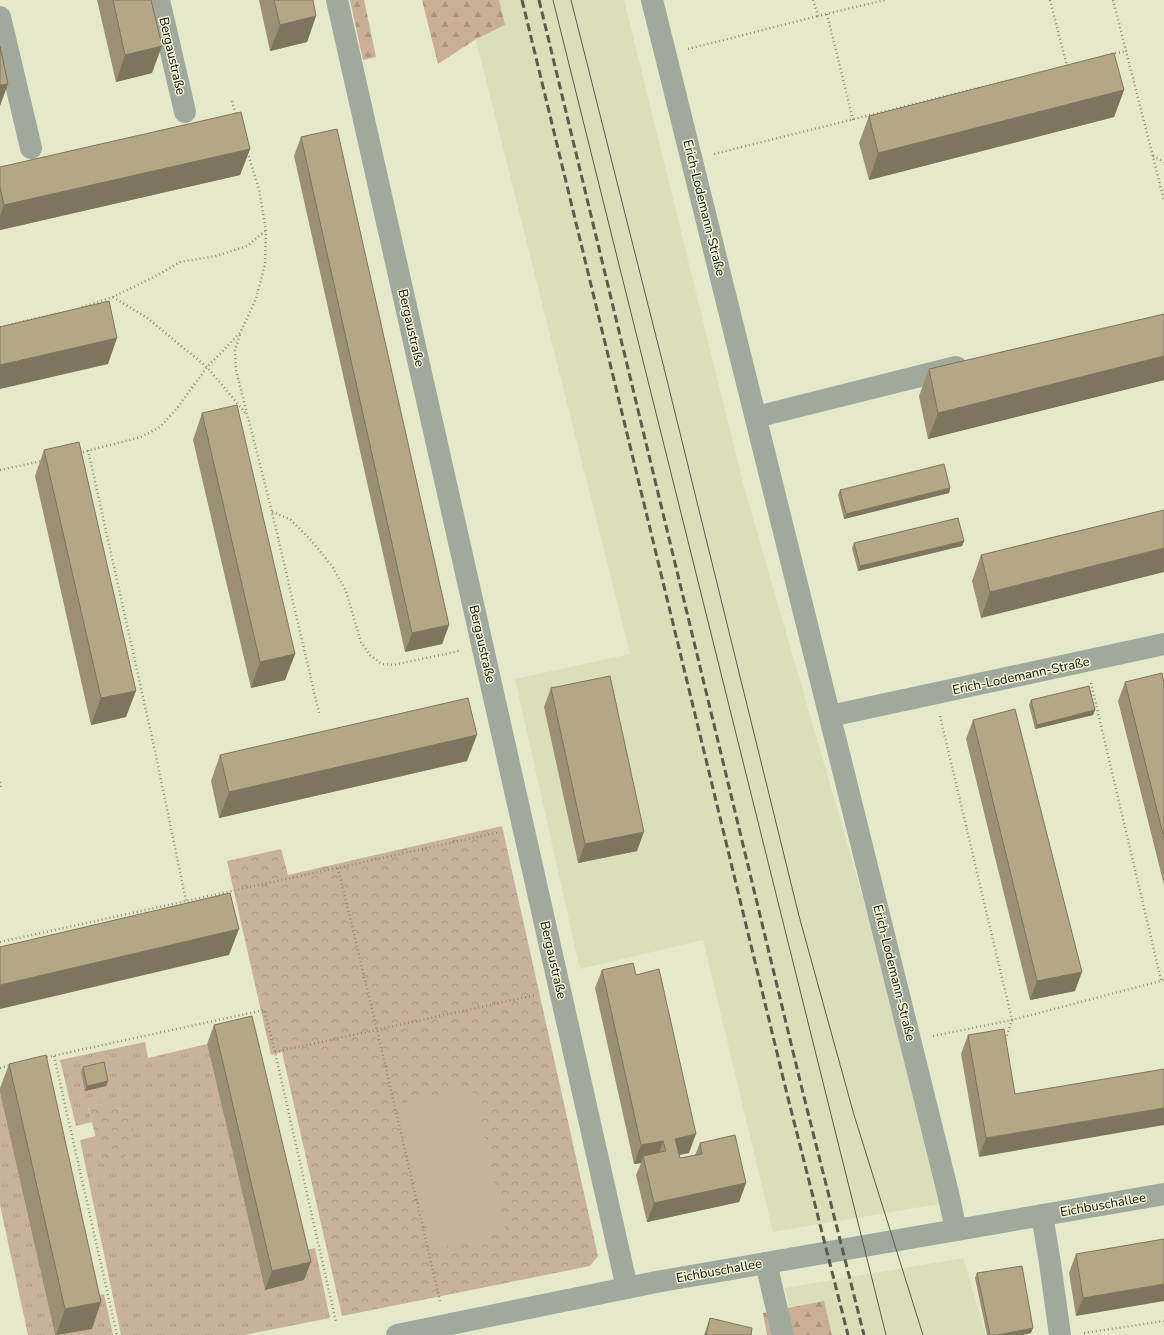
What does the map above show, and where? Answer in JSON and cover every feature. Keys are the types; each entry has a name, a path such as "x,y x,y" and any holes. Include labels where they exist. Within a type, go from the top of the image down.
{"street":[{"name":"Bergaustraße","path":"159,0 185,112"},
{"name":"Bergaustraße","path":"337,0 627,1288"},
{"name":"Erich-Lodemann-Straße","path":"652,0 956,1230"},
{"path":"0,18 31,148"},
{"path":"756,417 971,363"},
{"name":"Erich-Lodemann-Straße","path":"830,716 1164,644"},
{"name":"Eichbuschallee","path":"397,1335 627,1288 1164,1194"},
{"name":"Eichbuschallee","path":"1042,1215 1050,1263 1071,1334"},
{"path":"766,1263 783,1335"}],"path":[{"path":"813,0 818,16"},
{"path":"666,54 885,0"},
{"path":"1050,0 1067,66 1074,64"},
{"path":"1113,0 1164,200"},
{"path":"827,14 853,120"},
{"path":"1104,56 1126,51"},
{"path":"692,160 1013,79"},
{"path":"232,101 238,122"},
{"path":"247,150 259,189 266,231 265,264 256,299 240,333 235,350 236,370 272,512 319,714"},
{"path":"1153,156 1164,162"},
{"path":"77,309 113,297 158,275 180,262 216,256 247,246 266,231"},
{"path":"113,297 147,318 207,368 247,415"},
{"path":"0,327 61,312"},
{"path":"74,454 141,437 160,427 178,407 207,368 240,333"},
{"path":"88,450 155,752 186,901"},
{"path":"0,470 44,460"},
{"path":"272,512 290,519 311,540 332,566 346,591 361,642 370,655 382,664 393,665 482,646"},
{"path":"910,1040 1012,1020 1163,980 1086,661"},
{"path":"935,694 1012,1020 1005,1039 1006,1047"},
{"path":"0,782 0,789"},
{"path":"0,942 523,827"},
{"path":"338,868 440,1300"},
{"path":"275,1052 560,990"},
{"path":"39,1059 264,1010 275,1052 336,1322"},
{"path":"54,1056 117,1335"},
{"path":"0,1068 16,1064"},
{"path":"1071,1334 1164,1321"}],"shaded area":[{"path":"466,0 624,0 744,487 869,919 939,1204 773,1232 703,940 580,969 515,679 630,654"},
{"path":"963,1258 986,1335 796,1335 785,1288"}],"green space":[{"path":"350,0 364,0 376,57 363,60"},
{"path":"422,0 499,0 505,25 476,39 438,64"},
{"path":"502,826 598,1256 590,1266 342,1316 282,1052 271,1055 227,861 281,849 288,875"},
{"path":"145,1042 148,1058 207,1044 265,1290 304,1280 297,1252 315,1248 330,1318 244,1335 121,1335 80,1140 96,1136 102,1163 121,1109 99,1104 88,1107 92,1122 76,1126 60,1060"},
{"path":"472,1087 506,1232 432,1250 398,1104"},
{"path":"0,1093 55,1335 28,1335 0,1205"},
{"path":"99,1104 113,1106 120,1109 129,1117 132,1123 134,1135 131,1148 126,1156 116,1161 102,1163 88,1106"},
{"path":"104,1294 113,1335 58,1335 91,1329 85,1299"},
{"path":"824,1301 832,1335 767,1335 763,1313"}],"building":[{"path":"113,0 151,0 162,46 125,55"},
{"path":"274,0 313,0 316,16 280,25"},
{"path":"0,46 8,84 0,85"},
{"path":"1114,53 1124,90 878,153 869,116"},
{"path":"241,112 250,149 4,205 0,187 0,167"},
{"path":"337,129 449,625 412,633 301,137"},
{"path":"109,301 117,338 0,365 0,327"},
{"path":"1164,314 1164,356 938,413 929,369"},
{"path":"237,405 295,654 260,662 202,413"},
{"path":"79,442 136,691 101,698 44,450"},
{"path":"944,464 950,488 846,514 840,490"},
{"path":"1164,510 1164,548 990,592 981,555"},
{"path":"958,518 964,541 860,566 854,543"},
{"path":"1162,673 1164,683 1164,838 1125,682"},
{"path":"610,676 644,832 585,844 551,688"},
{"path":"1089,686 1095,710 1037,725 1031,700"},
{"path":"468,698 477,735 229,792 220,755"},
{"path":"1015,709 1082,972 1037,981 973,720"},
{"path":"230,893 239,929 0,985 0,947"},
{"path":"633,963 636,975 659,969 696,1134 675,1139 680,1158 702,1154 700,1143 735,1135 746,1183 654,1203 643,1156 666,1151 663,1141 641,1145 602,970"},
{"path":"252,1016 311,1262 272,1271 214,1025"},
{"path":"1004,1029 1015,1094 1164,1069 1164,1108 986,1138 968,1035"},
{"path":"46,1055 101,1302 65,1309 9,1064"},
{"path":"104,1062 108,1081 87,1086 83,1067"},
{"path":"1164,1239 1164,1284 1083,1298 1076,1254"},
{"path":"1022,1266 1033,1328 998,1335 990,1335 977,1273"},
{"path":"710,1318 752,1328 751,1335 706,1335"}],"tram line":[{"path":"553,0 886,1335"},
{"path":"571,0 664,368 799,916 854,1115 923,1335"}],"railway":[{"path":"522,0 787,1094 848,1335"},
{"path":"539,0 802,1089 864,1335"}]}
